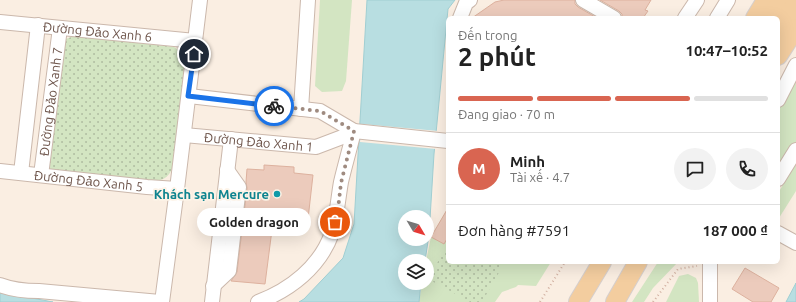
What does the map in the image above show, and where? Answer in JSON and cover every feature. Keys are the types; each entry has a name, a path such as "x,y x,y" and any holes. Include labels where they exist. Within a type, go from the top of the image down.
{"main road":[{"path":"756,16 766,0"},
{"path":"771,16 782,0"},
{"path":"780,28 796,3"},
{"path":"780,53 796,28"},
{"path":"578,302 601,264"},
{"path":"615,302 637,264"}],"street":[{"path":"0,285 25,291 40,291 161,302 184,135 200,0"},
{"path":"301,109 308,0"},
{"path":"461,16 466,3 470,0"},
{"path":"583,0 611,16"},
{"path":"686,16 696,0"},
{"path":"718,16 728,0"},
{"name":"Đường Đảo Xanh 6","path":"0,22 195,41"},
{"name":"Đường Đảo Xanh 7","path":"21,173 38,26"},
{"name":"Đường Đảo Xanh 7","path":"41,175 60,28"},
{"path":"780,96 796,65"},
{"path":"188,96 320,111 357,132 443,141"},
{"path":"258,302 271,297 293,284 311,267 326,246 335,222 341,183 357,132"},
{"name":"Đường Đảo Xanh 1","path":"184,135 316,147 357,132"},
{"path":"212,302 231,139"},
{"path":"780,176 796,150"},
{"name":"Đường Đảo Xanh 5","path":"0,171 177,189"},
{"path":"780,234 796,243"},
{"path":"710,265 710,302"}],"path":[{"path":"540,302 564,264"},
{"path":"654,302 678,269 710,265"}],"green space":[{"path":"320,0 352,0 346,81 342,91 322,92 315,86"},
{"path":"74,36 174,47 181,54 185,63 172,169 169,175 165,178 154,181 51,171 46,163 60,41"},
{"path":"796,69 796,143 780,170 780,102"},
{"path":"796,164 796,191 780,216 780,190"},
{"path":"446,211 446,264 550,264 536,286 518,285 502,292 495,302 419,302 421,290 434,290 434,254 427,254 429,246 434,246 434,232"},
{"path":"446,248 446,264 504,264 482,302 470,302 434,282 434,268"},
{"path":"657,264 676,264 653,288 644,302 632,302"},
{"path":"688,274 696,278 698,283 699,302 666,302 679,276"}],"water":[{"path":"367,0 455,0 448,9 447,16 446,16 431,210 398,210 398,246 427,246 426,254 398,254 398,290 420,290 419,302 299,302 304,299 343,258 354,224"},
{"path":"796,283 796,302 786,302"},
{"path":"0,292 53,302 0,302"}],"pier":[{"path":"362,124 438,131 436,149 360,142"}],"building":[{"path":"504,0 575,0 575,4 578,7 594,16 475,16 495,2"},
{"path":"600,0 651,0 645,10 648,11 644,16 622,16 619,11"},
{"name":"Khách sạn Mercure","path":"264,165 294,167 294,173 313,175 308,219 289,217 287,224 273,222 265,284 231,281 237,272 247,188 247,169 264,170"},
{"path":"446,211 446,240 444,244 434,239 434,232"},
{"path":"745,268 779,288 771,302 753,302 732,289"}],"way so far":[{"path":"274,106 320,111 354,131 341,183 335,222"}],"place":[{"name":"Khách sạn Mercure","path":"277,194"},
{"name":"Golden dragon","path":"335,222"}],"route":[{"path":"194,54 188,96 274,106"}]}
